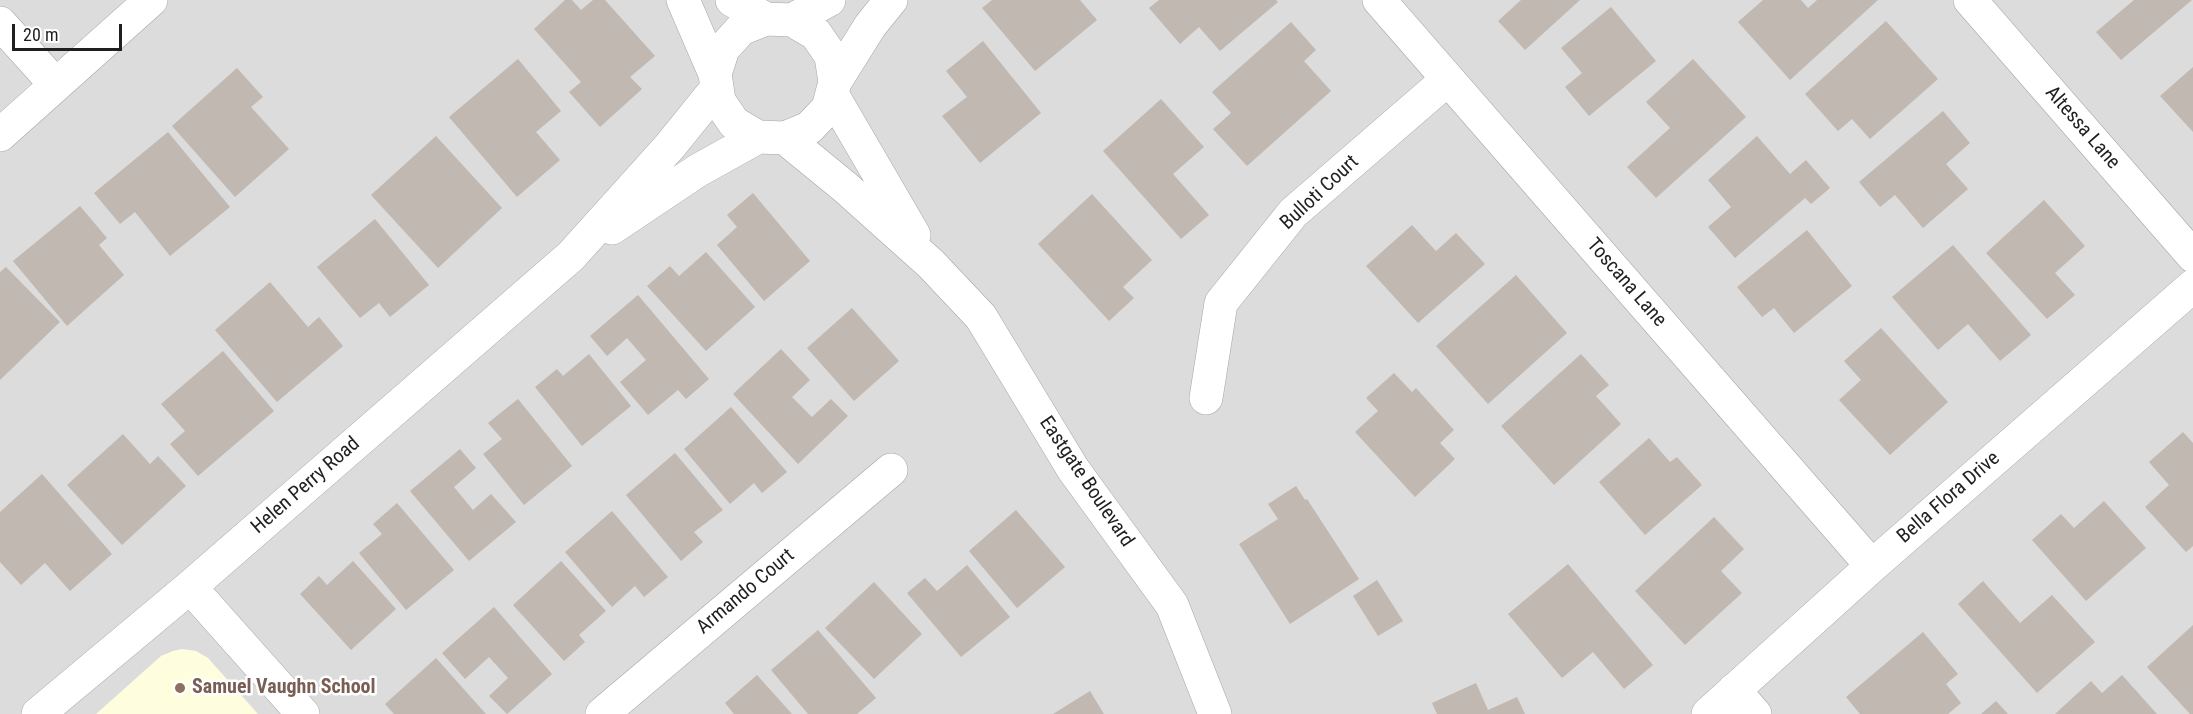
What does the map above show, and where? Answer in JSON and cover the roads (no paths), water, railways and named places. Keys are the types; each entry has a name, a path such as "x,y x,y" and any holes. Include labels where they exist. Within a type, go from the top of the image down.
{"street":[{"path":"0,135 152,0"},
{"path":"683,0 716,81 719,101 734,123 771,137 809,128 828,108 834,88 870,26 891,0"},
{"path":"732,0 816,34 831,56 834,88"},
{"path":"716,81 723,49 741,28 779,20 829,0"},
{"name":"Toscana Lane","path":"1379,0 1872,566"},
{"name":"Altessa Lane","path":"1970,0 2193,256"},
{"path":"0,22 56,85"},
{"name":"Bulloti Court","path":"1206,398 1221,303 1293,213 1448,79"},
{"name":"Helen Perry Road","path":"571,256 670,146 716,81"},
{"name":"Eastgate Boulevard","path":"834,88 870,162 932,264"},
{"name":"Helen Perry Road","path":"50,711 190,586 571,256 697,171 771,137"},
{"name":"Eastgate Boulevard","path":"771,137 845,187 932,264 981,317 1073,469 1172,605 1215,714"},
{"name":"Bella Flora Drive","path":"1708,714 1745,702 1872,566 2193,286"},
{"name":"Armando Court","path":"602,714 891,470"},
{"path":"190,586 303,714"}],"place":[{"name":"Samuel Vaughn School","path":"180,688"}]}
